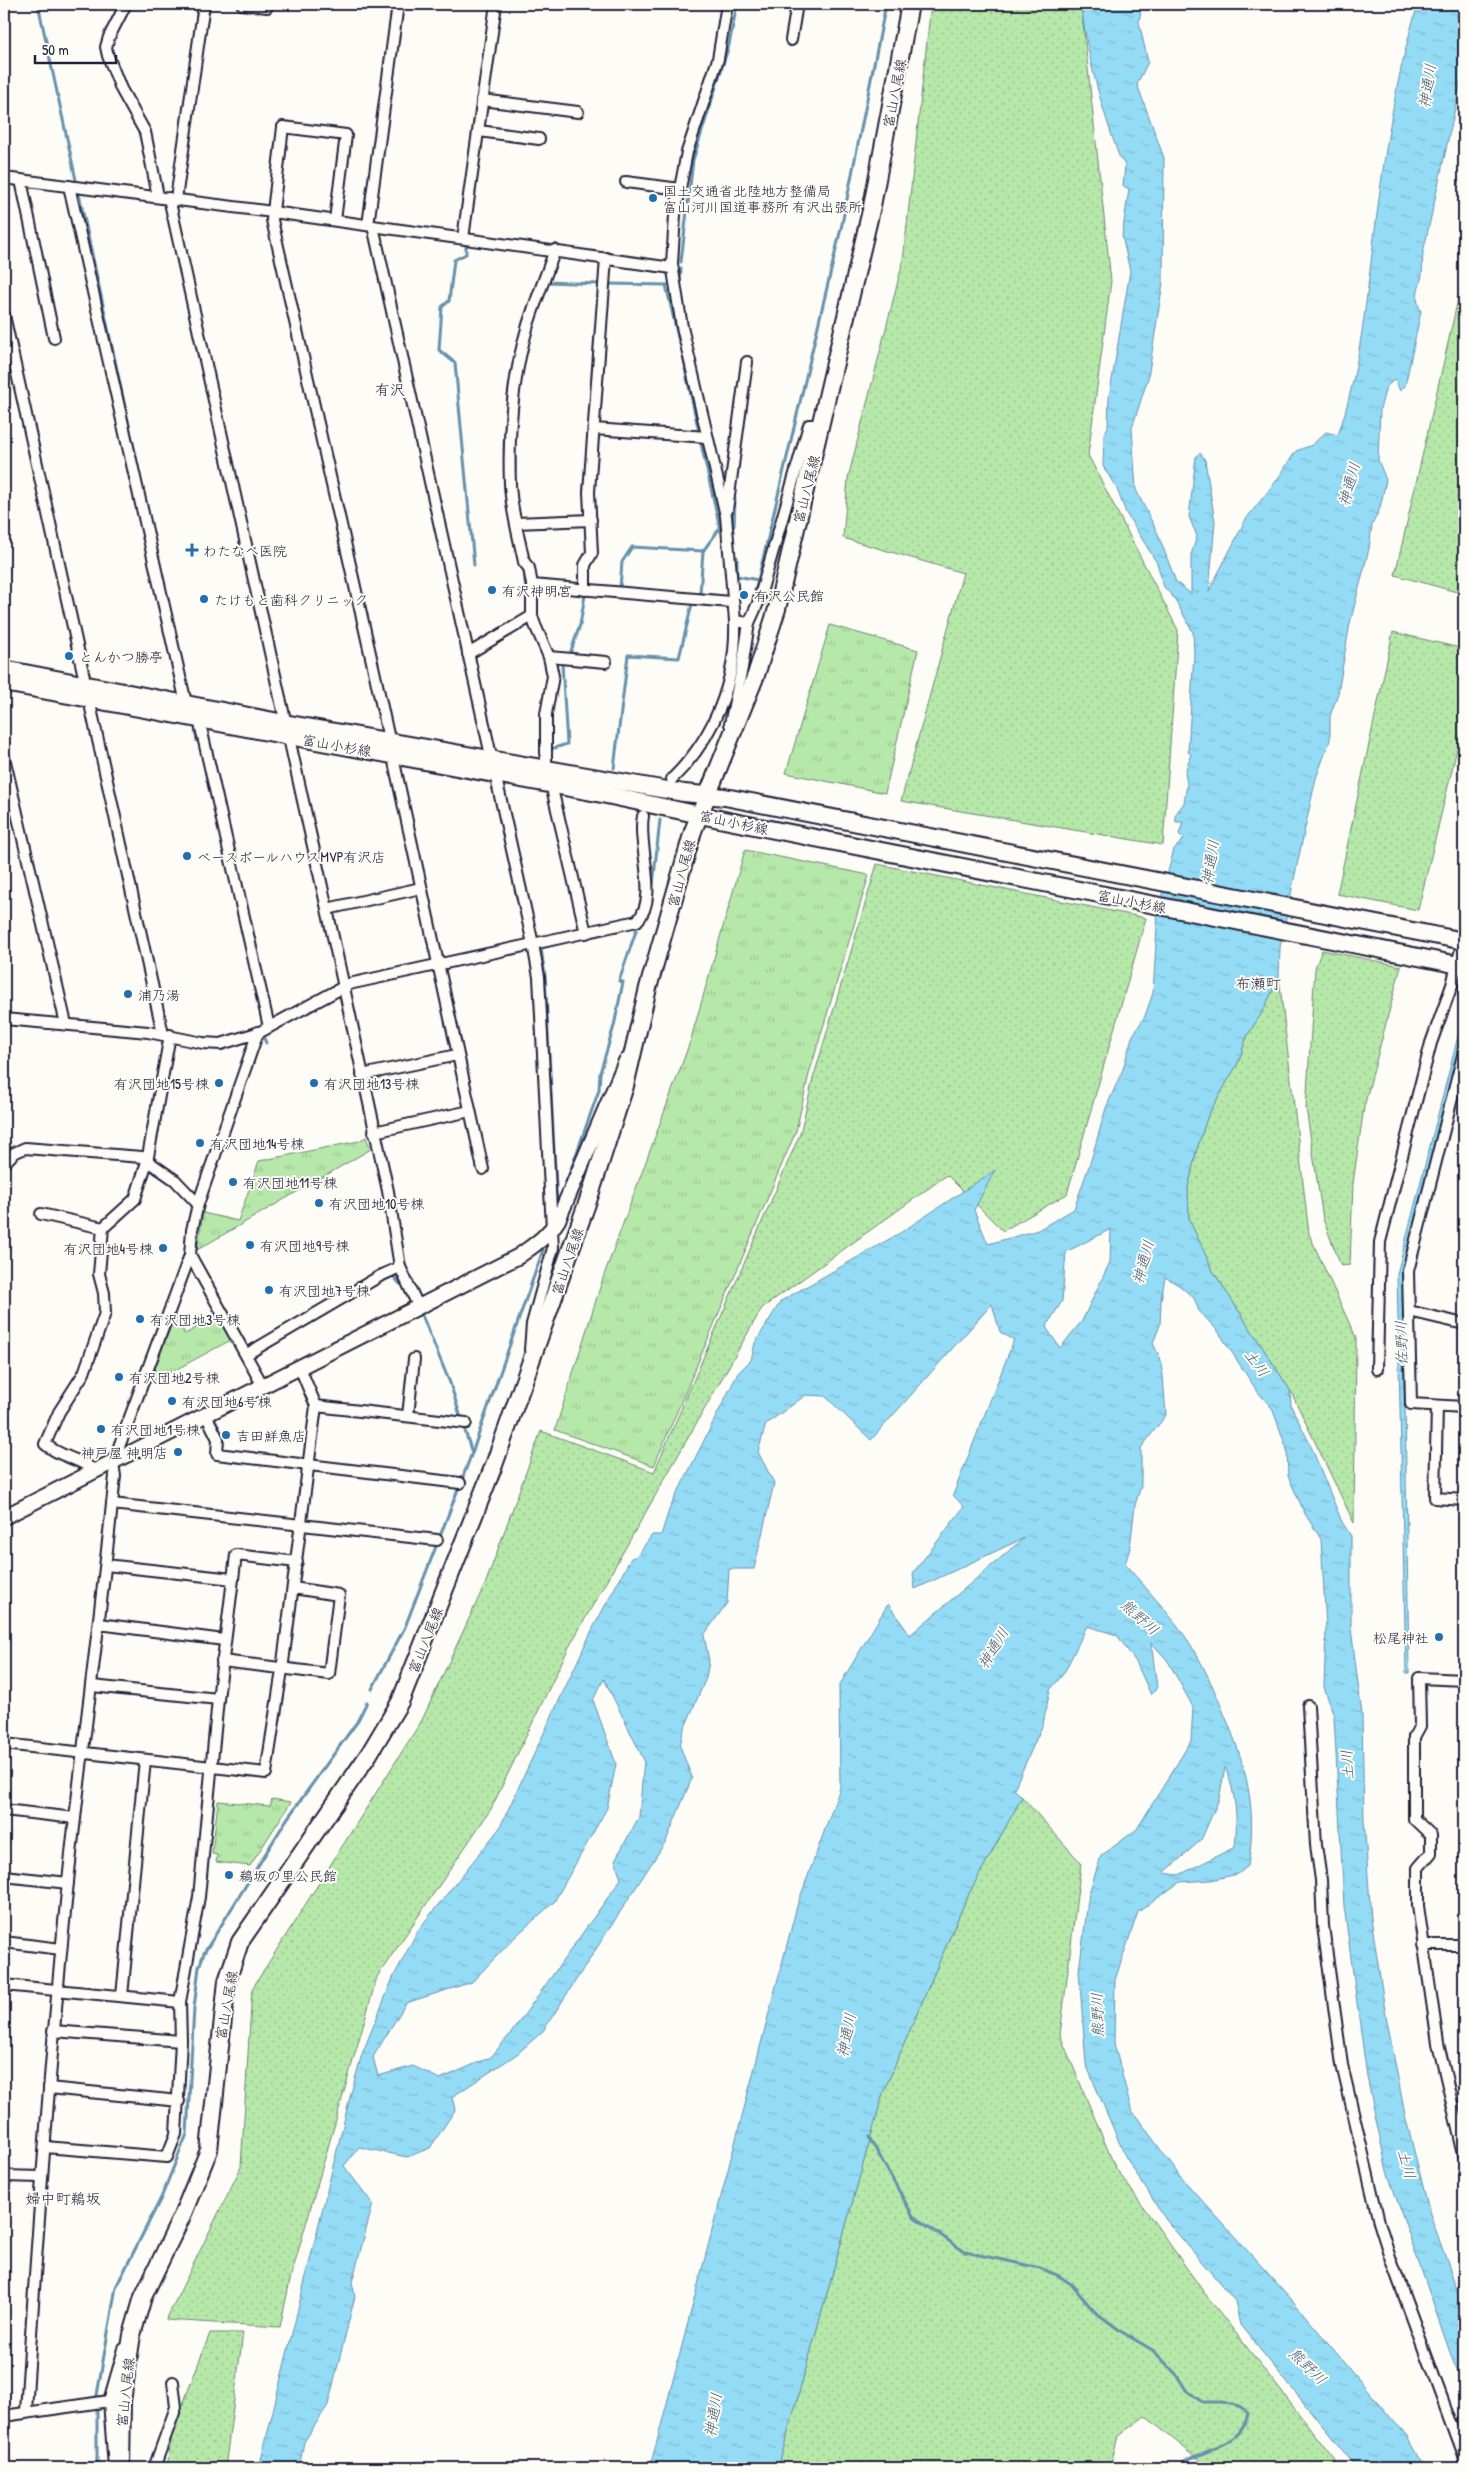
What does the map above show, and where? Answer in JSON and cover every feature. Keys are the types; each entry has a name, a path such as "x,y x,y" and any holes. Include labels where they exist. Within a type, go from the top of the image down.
{"main road":[{"name":"富山八尾線","path":"121,2468 122,2401 132,2335 143,2297 182,2216 210,2150 227,1981 240,1942 369,1754 400,1702 494,1465 528,1373 622,1095 648,988 699,815 756,675 777,609 822,425 872,206 910,4"},
{"name":"富山小杉線","path":"4,669 199,719 286,730 493,766 684,793 725,796 1461,939"},
{"name":"富山小杉線","path":"4,683 186,703 286,730"},
{"name":"富山小杉線","path":"493,766 699,815 1456,965"}],"street":[{"path":"126,4 109,38 106,47 108,56 122,89 145,132 168,198 327,909 389,1200 400,1267 419,1308"},
{"path":"168,198 204,4"},
{"path":"242,4 267,7"},
{"path":"398,4 371,225 539,977 552,1209 550,1233 552,1248 532,1324 528,1373"},
{"path":"463,238 496,4"},
{"path":"672,779 703,739 721,708 734,666 735,621 726,516 676,299 672,268 675,215 687,152 718,59 727,4"},
{"path":"791,40 797,4"},
{"path":"482,100 578,112"},
{"path":"335,220 346,135 283,127 272,220 483,1169"},
{"path":"479,131 539,139"},
{"path":"4,178 335,220 672,268"},
{"path":"21,180 54,338"},
{"path":"626,182 680,189"},
{"path":"70,186 186,703"},
{"path":"546,762 546,714 553,687 549,657 532,616 532,586 529,568 524,562 516,523 510,476 512,414 515,388 528,326 555,250"},
{"path":"584,590 585,565 592,552 589,492 606,258"},
{"path":"4,315 167,1035 147,1162 135,1199 104,1228 99,1274 104,1293 105,1313 84,1373 59,1412 45,1444 52,1451 88,1465 94,1471"},
{"path":"726,516 747,362"},
{"path":"722,761 742,668 749,623 758,603 809,424 822,425"},
{"path":"594,429 707,436"},
{"path":"516,523 591,520"},
{"path":"532,586 732,602"},
{"path":"468,654 532,616"},
{"path":"735,621 749,623"},
{"path":"549,657 606,662"},
{"path":"199,719 269,1026"},
{"path":"4,757 66,1024"},
{"path":"553,794 586,933"},
{"path":"4,1019 167,1035 203,1043 221,1044 258,1032 350,984 637,921 643,915 648,889 642,843 643,816"},
{"path":"327,909 421,888"},
{"path":"1377,1369 1380,1242 1431,1043 1456,965 1461,939"},
{"path":"26,2412 41,2177 45,2147 53,2031 75,1818 106,1564 115,1476 113,1463 190,1255 192,1230 198,1204 258,1032"},
{"path":"4,1517 519,1256 550,1233 571,1194 634,1042"},
{"path":"1464,1051 1408,1271 1411,1404 1464,1407"},
{"path":"362,1075 458,1055"},
{"path":"374,1132 470,1110"},
{"path":"4,1163 14,1153 25,1148 142,1157 175,1180 198,1204"},
{"path":"41,1214 104,1228"},
{"path":"190,1255 247,1354 262,1386"},
{"path":"247,1354 380,1276 400,1267"},
{"path":"1409,1311 1464,1324"},
{"path":"408,1416 414,1359"},
{"path":"4,1744 266,1773 302,1524 316,1406 300,1368"},
{"path":"316,1406 466,1422"},
{"path":"1437,1406 1434,1498 1464,1500"},
{"path":"206,1415 218,1439 217,1454 460,1483"},
{"path":"112,1504 437,1540"},
{"path":"45,2147 168,2156 176,2134 181,2041 180,2002 198,1898 224,1640 236,1555 296,1562"},
{"path":"106,1564 232,1579"},
{"path":"222,1661 282,1670 329,1674 339,1595 293,1588"},
{"path":"99,1624 224,1640"},
{"path":"1464,1680 1419,1678 1420,1726 1414,1737 1414,1819 1431,1835 1431,1854 1418,1868 1418,1906 1438,2043 1459,2117 1464,2155"},
{"path":"92,1686 218,1699"},
{"path":"1308,1706 1323,1926 1342,2065 1385,2241 1464,2458"},
{"path":"122,1996 145,1760"},
{"path":"4,1810 75,1818"},
{"path":"4,1876 68,1883"},
{"path":"4,1942 61,1949"},
{"path":"1423,1945 1464,1945"},
{"path":"4,1985 180,2002"},
{"path":"53,2031 181,2041"},
{"path":"49,2088 179,2101"},
{"path":"4,2176 41,2177"},
{"path":"114,2468 109,2401 135,2314 143,2297"},
{"path":"154,2468 176,2407 173,2382"},
{"path":"4,2416 109,2401"}],"green space":[{"path":"931,4 1081,4 1111,281 1088,455 1178,630 1163,845 901,801 963,573 843,538 848,478 903,261"},
{"path":"1464,273 1464,594 1395,575"},
{"path":"830,625 918,650 885,793 786,773"},
{"path":"1393,632 1464,649 1464,720 1418,910 1337,894"},
{"path":"745,850 869,875 809,1074 796,1131 654,1466 555,1430 603,1278 690,1042"},
{"path":"877,864 1146,918 1067,1194 1003,1231 947,1175 762,1308 569,1647 491,1809 377,1977 291,2276 280,2327 166,2320 241,2167 252,1989 422,1720 486,1582 541,1431 654,1472 800,1134 813,1079"},
{"path":"1322,950 1401,966 1364,1107 1353,1183 1350,1265 1341,1266 1323,1219 1306,1108 1315,968"},
{"path":"1279,977 1309,1234 1356,1338 1354,1523 1290,1390 1213,1271 1189,1219 1188,1188 1196,1152 1208,1115 1238,1063 1247,1036 1263,1011"},
{"path":"366,1137 371,1149 197,1250 203,1213 238,1221 259,1161 359,1141"},
{"path":"175,1315 185,1334 218,1316 231,1340 149,1384"},
{"path":"1022,1797 1081,1863 1060,2035 1115,2167 1203,2291 1341,2468 1209,2468 1145,2416 1118,2436 1110,2468 778,2468 883,2093 967,1897"},
{"path":"272,1799 291,1802 250,1866 216,1862 217,1855 212,1854 218,1801 270,1806"},
{"path":"210,2333 243,2333 225,2468 167,2468 172,2433"}],"water":[{"path":"1081,4 1142,4 1139,22 1148,62 1137,84 1164,158 1163,282 1148,378 1132,428 1136,490 1158,534 1176,582 1191,594 1191,555 1197,536 1189,517 1196,456 1200,453 1205,460 1215,522 1209,591 1246,519 1277,480 1296,451 1312,445 1326,432 1338,435 1351,389 1360,342 1390,124 1402,63 1418,4 1464,4 1464,68 1423,253 1422,274 1417,297 1421,311 1405,386 1400,391 1395,379 1386,387 1380,409 1378,460 1386,480 1380,508 1372,525 1369,549 1350,623 1338,693 1330,716 1330,740 1316,778 1297,865 1280,947 1279,977 1263,1011 1247,1036 1238,1063 1208,1115 1196,1152 1188,1188 1189,1219 1213,1271 1290,1390 1291,1406 1310,1444 1342,1522 1351,1536 1351,1628 1362,1715 1364,1820 1371,1918 1385,2010 1405,2115 1430,2214 1464,2309 1464,2385 1454,2364 1387,2171 1367,2077 1344,1906 1334,1716 1324,1687 1326,1628 1321,1539 1305,1514 1288,1476 1287,1449 1272,1408 1257,1391 1218,1331 1199,1311 1194,1298 1180,1286 1165,1277 1161,1300 1160,1325 1153,1343 1162,1363 1166,1415 1141,1448 1141,1486 1135,1505 1130,1548 1125,1564 1165,1609 1184,1635 1203,1666 1214,1689 1244,1768 1251,1805 1251,1845 1248,1866 1238,1874 1211,1880 1180,1882 1138,1912 1115,1980 1114,2043 1131,2109 1179,2175 1292,2300 1407,2437 1424,2468 1357,2468 1240,2325 1235,2301 1166,2220 1125,2156 1086,2064 1079,1971 1089,1893 1101,1856 1137,1829 1191,1741 1193,1707 1168,1661 1151,1642 1157,1687 1151,1695 1136,1662 1117,1635 1087,1626 1064,1673 1050,1690 1043,1724 1014,1789 1022,1797 967,1897 883,2093 778,2468 650,2468 797,1906 840,1788 839,1686 888,1604 910,1635 1024,1538 915,1589 913,1573 964,1507 953,1495 1014,1340 1000,1332 992,1304 871,1440 825,1396 806,1395 766,1424 758,1452 774,1483 754,1569 729,1569 727,1603 704,1635 709,1661 706,1678 683,1732 680,1746 692,1778 666,1841 543,2031 517,2054 452,2097 455,2110 430,2148 407,2157 359,2147 344,2166 373,2204 352,2282 355,2296 328,2405 304,2442 299,2468 259,2468 350,2097 362,2054 393,1978 418,1930 499,1829 593,1628 631,1558 637,1556 652,1535 661,1535 669,1510 738,1373 751,1360 755,1343 781,1301 900,1233 995,1170 974,1210 988,1244 1038,1230 1074,1209 1106,1108 1123,1069 1132,1037 1145,1016 1153,993 1158,910 1174,849 1184,839 1179,834 1183,822 1176,822 1175,815 1184,803 1187,784 1185,772 1191,754 1188,752 1194,653 1193,632 1174,598 1164,587 1157,563 1126,513 1117,489 1103,466 1104,435 1108,427 1109,398 1130,271 1122,236 1129,189 1123,186 1125,165 1119,156 1106,119 1091,62","holes":["1111,1229 1110,1262 1082,1321 1060,1348 1046,1327 1062,1301 1066,1252","604,1679 644,1760 639,1817 615,1860 621,1879 512,2032 491,2057 440,2079 413,2066 378,2076 373,2057 406,2003 472,1982 517,1935 554,1902 607,1808 616,1764 593,1700","1225,1767 1232,1786 1235,1806 1235,1847 1179,1875 1164,1873 1201,1840 1219,1799"]},
{"name":"佐野川","path":"1464,1013 1464,1032 1403,1269 1409,1673 1406,1673 1397,1274"}],"waterway":[{"path":"38,4 149,518"},
{"path":"681,262 693,160 729,45 737,4"},
{"path":"758,580 842,224 886,4"},
{"path":"466,244 466,254 454,260 449,301 442,307 439,350 455,363 474,565"},
{"path":"679,285 681,268"},
{"path":"546,285 547,282 600,284"},
{"path":"608,284 667,285"},
{"path":"666,285 679,342"},
{"path":"685,369 699,432"},
{"path":"700,439 720,528 703,551 700,594"},
{"path":"515,454 515,471"},
{"path":"515,492 520,520"},
{"path":"734,526 735,499"},
{"path":"620,589 622,562 632,547 703,551"},
{"path":"737,557 737,576 758,580 753,599"},
{"path":"524,570 527,602"},
{"path":"570,654 580,625 585,595"},
{"path":"614,768 628,655 679,658 692,604"},
{"path":"496,643 528,625"},
{"path":"478,653 475,655 475,660 493,744"},
{"path":"551,749 567,744 562,663"},
{"path":"195,728 197,741"},
{"path":"560,799 565,822"},
{"path":"653,885 660,820"},
{"path":"565,1186 599,1090 600,1073 614,1026 623,982 619,981 638,925"},
{"path":"557,1207 545,977 541,948 569,941"},
{"path":"263,1035 266,1043"},
{"path":"372,1689 405,1627 472,1453 543,1250"},
{"path":"394,1277 400,1284"},
{"path":"421,1313 450,1383 472,1453"},
{"path":"97,2395 116,2287 161,2198 187,2134 194,2008 199,1967 204,1953 287,1819 357,1722 367,1702"},
{"path":"869,2137 913,2216 965,2252 1040,2268 1059,2276 1071,2284 1094,2311 1122,2332 1154,2351 1176,2374 1186,2390 1202,2402 1222,2402 1239,2406 1248,2412 1244,2425 1237,2435 1216,2448 1195,2457 1181,2468"},
{"path":"97,2410 97,2468"}],"place":[{"name":"国土交通省北陸地方整備局 富山河川国道事務所 有沢出張所","path":"653,198"},
{"name":"わたなべ医院","path":"192,550"},
{"name":"有沢神明宮","path":"492,590"},
{"name":"有沢公民館","path":"744,595"},
{"name":"たけもと歯科クリニック","path":"204,599"},
{"name":"とんかつ勝亭","path":"69,656"},
{"name":"ベースボールハウスMVP有沢店","path":"187,856"},
{"name":"浦乃湯","path":"128,994"},
{"name":"有沢団地15号棟","path":"219,1083"},
{"name":"有沢団地13号棟","path":"314,1083"},
{"name":"有沢団地14号棟","path":"200,1143"},
{"name":"有沢団地11号棟","path":"233,1182"},
{"name":"有沢団地10号棟","path":"319,1203"},
{"name":"有沢団地9号棟","path":"250,1245"},
{"name":"有沢団地4号棟","path":"163,1248"},
{"name":"有沢団地7号棟","path":"269,1290"},
{"name":"有沢団地3号棟","path":"140,1319"},
{"name":"有沢団地2号棟","path":"119,1377"},
{"name":"有沢団地6号棟","path":"172,1401"},
{"name":"有沢団地1号棟","path":"101,1429"},
{"name":"吉田鮮魚店","path":"226,1435"},
{"name":"神戸屋 神明店","path":"178,1452"},
{"name":"松尾神社","path":"1439,1637"},
{"name":"鵜坂の里公民館","path":"229,1875"}],"district":[{"name":"有沢","path":"390,389"},
{"name":"布瀬町","path":"1258,983"},
{"name":"婦中町鵜坂","path":"63,2198"}],"water label":[{"name":"神通川","path":"1427,86"},
{"name":"神通川","path":"1349,484"},
{"name":"神通川","path":"1210,862"},
{"name":"神通川","path":"1143,1262"},
{"name":"土川","path":"1257,1363"},
{"name":"熊野川","path":"1140,1617"},
{"name":"神通川","path":"993,1648"},
{"name":"土川","path":"1347,1765"},
{"name":"熊野川","path":"1097,2015"},
{"name":"神通川","path":"846,2035"},
{"name":"土川","path":"1407,2164"},
{"name":"熊野川","path":"1308,2366"},
{"name":"神通川","path":"713,2415"}]}
